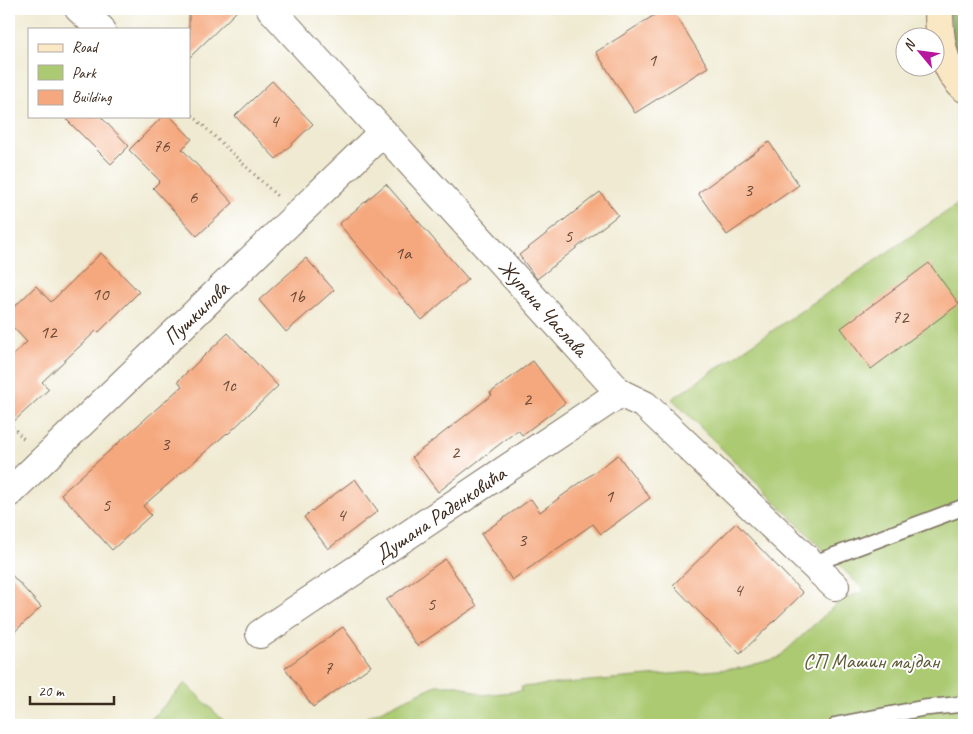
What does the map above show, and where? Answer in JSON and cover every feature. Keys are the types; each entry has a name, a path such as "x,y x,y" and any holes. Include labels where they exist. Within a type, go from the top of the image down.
{"street":[{"path":"79,9 99,28"},
{"name":"Жупана Часлава","path":"271,9 620,393 645,405 835,586"},
{"path":"939,9 939,27 943,50 949,68 958,83 964,88"},
{"name":"Пушкинова","path":"9,494 384,132"},
{"name":"Душана Раденковића","path":"260,634 620,393"}],"lane":[{"path":"812,564 964,507"},
{"path":"837,725 924,708 964,704"}],"path":[{"path":"190,113 298,216"}],"green space":[{"path":"949,9 964,9 964,63 954,48"},
{"name":"СП Машин мајдан","path":"964,200 964,725 354,725 436,685 459,685 482,695 522,691 521,687 741,668 778,658 841,600 865,591 672,399"},
{"path":"185,683 228,725 146,725"}],"building":[{"path":"189,9 239,9 190,57"},
{"path":"664,9 672,9 708,67 635,113 596,52"},
{"path":"272,81 313,124 276,159 235,116"},
{"path":"65,118 102,118 129,146 111,164"},
{"path":"161,118 172,118 192,139 182,149 233,203 197,236 153,188 160,181 129,150"},
{"path":"769,142 799,185 727,235 698,193"},
{"path":"386,184 468,279 422,320 339,224"},
{"path":"600,192 618,215 537,279 519,255"},
{"path":"101,253 139,292 99,332 97,330 42,382 49,389 9,426 9,359 27,342 9,323 9,312 36,286 51,302"},
{"path":"306,258 334,290 286,332 259,300"},
{"path":"929,263 959,304 871,369 841,328"},
{"path":"228,333 278,386 228,434 143,506 151,515 112,550 61,494 182,386 178,381"},
{"path":"533,361 565,403 522,435 518,430 438,492 412,457 492,395 490,393"},
{"path":"618,455 650,498 601,534 593,524 512,580 481,534 531,499 540,512"},
{"path":"355,479 378,511 328,549 304,517"},
{"path":"736,523 803,593 740,654 673,585"},
{"path":"445,559 477,606 417,646 386,600"},
{"path":"9,572 41,607 9,637"},
{"path":"343,627 371,666 313,707 285,668"}]}
